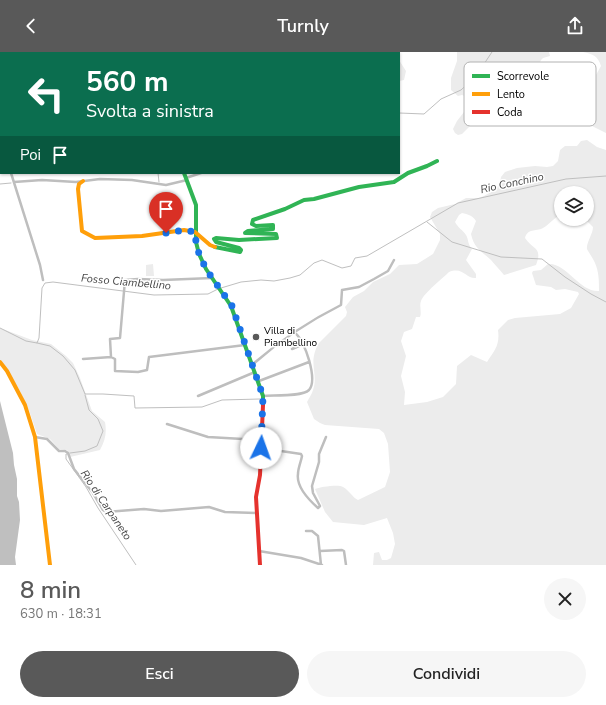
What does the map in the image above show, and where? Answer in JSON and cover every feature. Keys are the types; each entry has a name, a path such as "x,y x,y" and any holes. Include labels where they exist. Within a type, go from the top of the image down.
{"street":[{"path":"83,181 79,184 78,194 82,231 86,234 95,238 142,236 184,230 195,232 210,245 240,252 241,250 239,248 216,242 214,239 216,238 241,242 277,238 278,236 276,234 245,233 246,231 273,229 273,225 256,226 252,224 253,220 285,209 304,200 314,199 359,187 398,181 408,173 419,170 437,161"},
{"path":"11,174 27,229 40,265 43,280"},
{"path":"184,174 196,205 195,232 199,254 206,269 232,306 263,396 260,475 256,497 260,565"},
{"path":"14,182 37,180 83,181 100,179 126,180 166,185 199,174"},
{"path":"252,365 264,354 314,320 341,305 342,290 359,287 388,271 394,260"},
{"path":"212,278 125,280 120,338 110,339 111,357 115,359 115,371 138,372 147,370 149,357 245,345"},
{"path":"263,396 302,394 309,390 312,373 304,344 301,338 295,333"},
{"path":"292,349 304,344"},
{"path":"83,359 111,357"},
{"path":"0,362 7,371 25,405 35,437 50,565"},
{"path":"258,381 309,362"},
{"path":"198,396 255,372"},
{"path":"167,424 208,437 262,440"},
{"path":"35,437 47,439 59,451 65,451 68,454 74,469 93,493 103,510 106,512 144,509 161,511 209,507 225,512 257,513"},
{"path":"261,448 301,454 297,476 298,482 305,495 318,508 320,506 313,493 312,486 319,462 319,454 326,437"},
{"path":"259,551 301,558 322,565 317,534 312,531 306,531"},
{"path":"320,551 344,551 346,565"}],"shaded area":[{"path":"457,52 549,52 550,56 543,58 540,62 464,62 464,96 458,96 451,90 451,78 457,61"},
{"path":"583,52 606,52 606,133 592,126 596,126 596,76 601,66 595,56"},
{"path":"400,62 406,71 404,80 400,81"},
{"path":"464,112 464,126 470,126 462,134 458,135 453,129"},
{"path":"587,140 597,147 606,150 606,565 373,565 374,553 379,552 382,560 391,558 395,544 393,533 387,518 364,525 333,522 325,512 315,489 329,486 341,486 358,500 385,487 390,472 388,444 384,433 379,429 325,425 314,419 307,402 312,393 314,384 315,378 313,362 319,343 346,316 347,312 345,307 353,297 364,291 373,282 390,274 399,265 417,264 433,254 440,240 440,234 430,217 432,212 438,208 455,204 466,198 479,198 484,196 496,189 505,172 517,168 553,166 558,161 560,150 565,146 577,146 581,141","holes":["554,186 594,186 593,227 587,249 597,270 599,291 585,287 567,272 555,265 548,264 541,270 533,271 532,273 536,285 551,287 556,290 565,289 578,292 579,294 571,308 560,314 508,320 498,330 498,344 487,362 471,355 457,366 456,384 443,397 427,402 404,405 405,392 401,376 406,356 401,341 404,332 412,329 416,317 420,317 421,301 449,272 458,271 470,277 476,278 476,274 466,260 472,249 469,245 468,238 455,222 459,215 462,213 475,219 476,221 471,234 474,243 504,275 536,265 538,252 525,238 530,231 543,228 554,220"]},
{"path":"153,264 154,276 146,276 146,265"},
{"path":"0,328 32,340 51,344 73,363 92,411 105,422 105,437 100,450 70,457 67,450 59,449 50,439 37,434 29,410 20,391 0,361"},
{"path":"0,401 13,453 17,479 17,496 19,502 20,520 15,557 16,565 0,565"}],"waterway":[{"path":"485,62 492,52"},
{"path":"400,113 424,114 441,99 464,87"},
{"path":"158,174 159,182"},
{"name":"Fosso Ciambellino","path":"221,288 241,282 261,280 274,281 290,278 300,275 314,263 322,260 342,268 351,266 355,258 367,256 458,203 566,179 606,176"},
{"path":"0,184 11,183"},
{"path":"427,222 452,242 501,257 542,259 565,277 606,302"},
{"name":"Fosso Ciambellino","path":"0,328 26,341 37,343 39,338 42,288 45,283 53,282 154,295 208,294 218,289"},
{"path":"37,343 50,346 63,356 75,370 85,394 134,396 135,408 202,407 222,400 260,399"},
{"name":"Rio di Carpaneto","path":"70,453 85,451 97,446 103,431 98,419 89,410 85,395"},
{"name":"Rio di Carpaneto","path":"67,454 66,459 86,487 98,508 136,565"}],"traffic: fast":[{"path":"215,247 240,252 241,250 239,248 216,242 214,239 216,238 239,240 277,238 276,234 245,233 248,231 273,229 273,225 256,226 252,224 253,220 285,209 304,200 314,199 359,187 394,182 408,173 437,161"},
{"path":"184,174 196,205 196,242 199,254 206,269 231,306 263,396 263,405"}],"traffic: slow":[{"path":"83,181 79,184 78,189 82,231 95,238 142,236 184,230 195,232 210,245 215,247"},
{"path":"0,362 7,371 25,405 35,437 50,565"}],"traffic: jam":[{"path":"260,565 256,497 260,475 263,405"}],"place":[{"name":"Villa di Piambellino","path":"256,337"}],"route":[{"path":"166,233 184,230 195,232 197,249 206,269 232,306 263,396 264,402 261,448"}],"water label":[{"name":"Rio Conchino","path":"512,183"}]}
